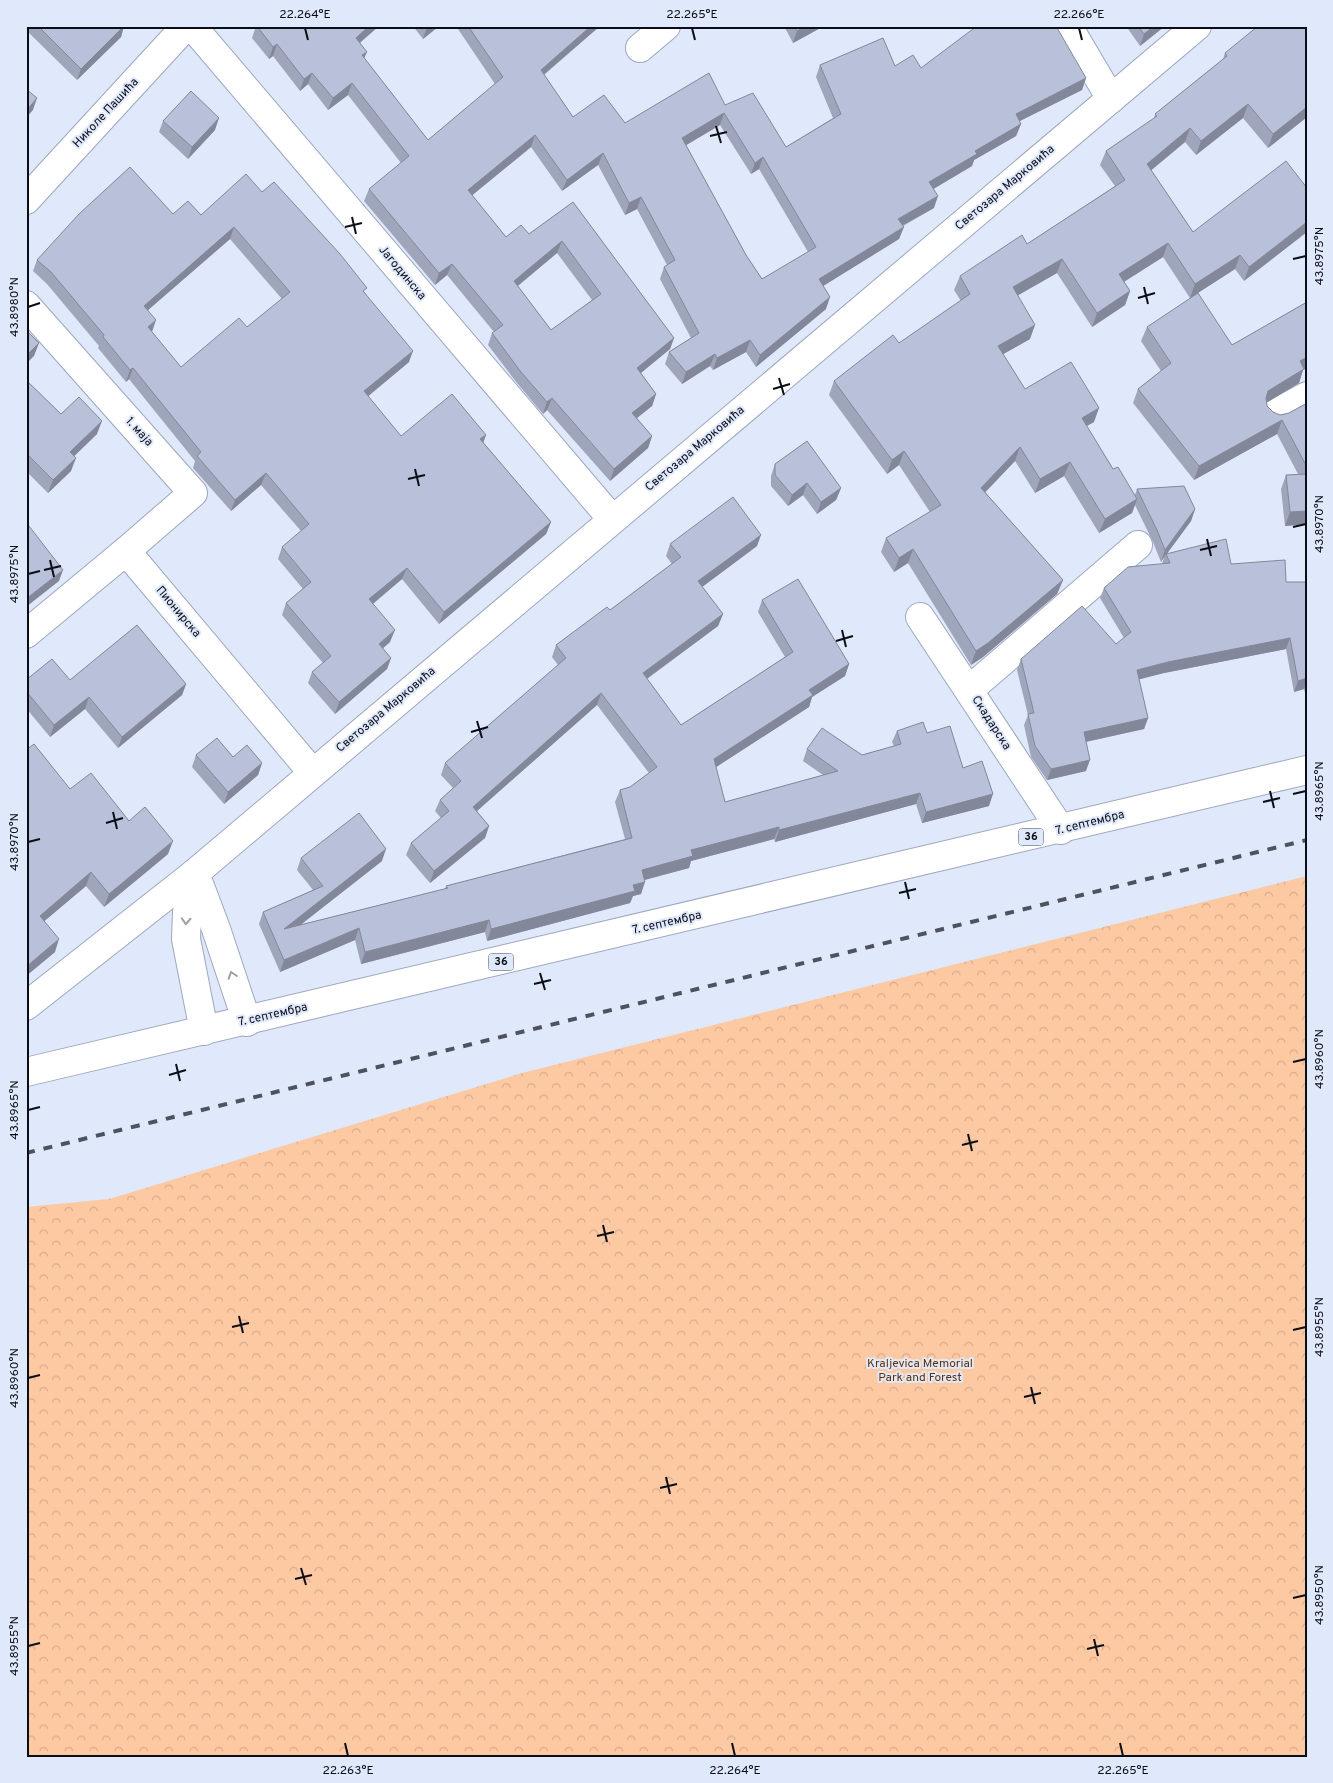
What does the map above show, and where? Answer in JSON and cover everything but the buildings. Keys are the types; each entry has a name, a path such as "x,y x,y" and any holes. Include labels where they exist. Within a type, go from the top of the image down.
{"street":[{"name":"Николе Пашића","path":"26,200 186,26"},
{"name":"Јагодинска","path":"192,26 612,519"},
{"path":"640,48 666,26"},
{"path":"1068,26 1111,98"},
{"name":"Светозара Марковића","path":"26,1006 195,873 312,772 1197,26"},
{"name":"1. маја","path":"26,305 193,494 126,551"},
{"path":"1276,413 1307,396"},
{"path":"968,690 1138,545"},
{"path":"26,634 126,551"},
{"name":"Пионирска","path":"126,551 312,772"},
{"name":"Скадарска","path":"920,617 1061,830"},
{"name":"7. септембра","path":"26,1072 247,1022 1307,770"},
{"path":"195,873 247,1022"},
{"path":"195,873 187,912 186,939 204,1031"}],"green space":[{"name":"Kraljevica Memorial Park and Forest","path":"1307,876 1307,1757 26,1757 26,1207 109,1199 522,1073"}],"railway":[{"path":"26,1153 1307,840"}]}
